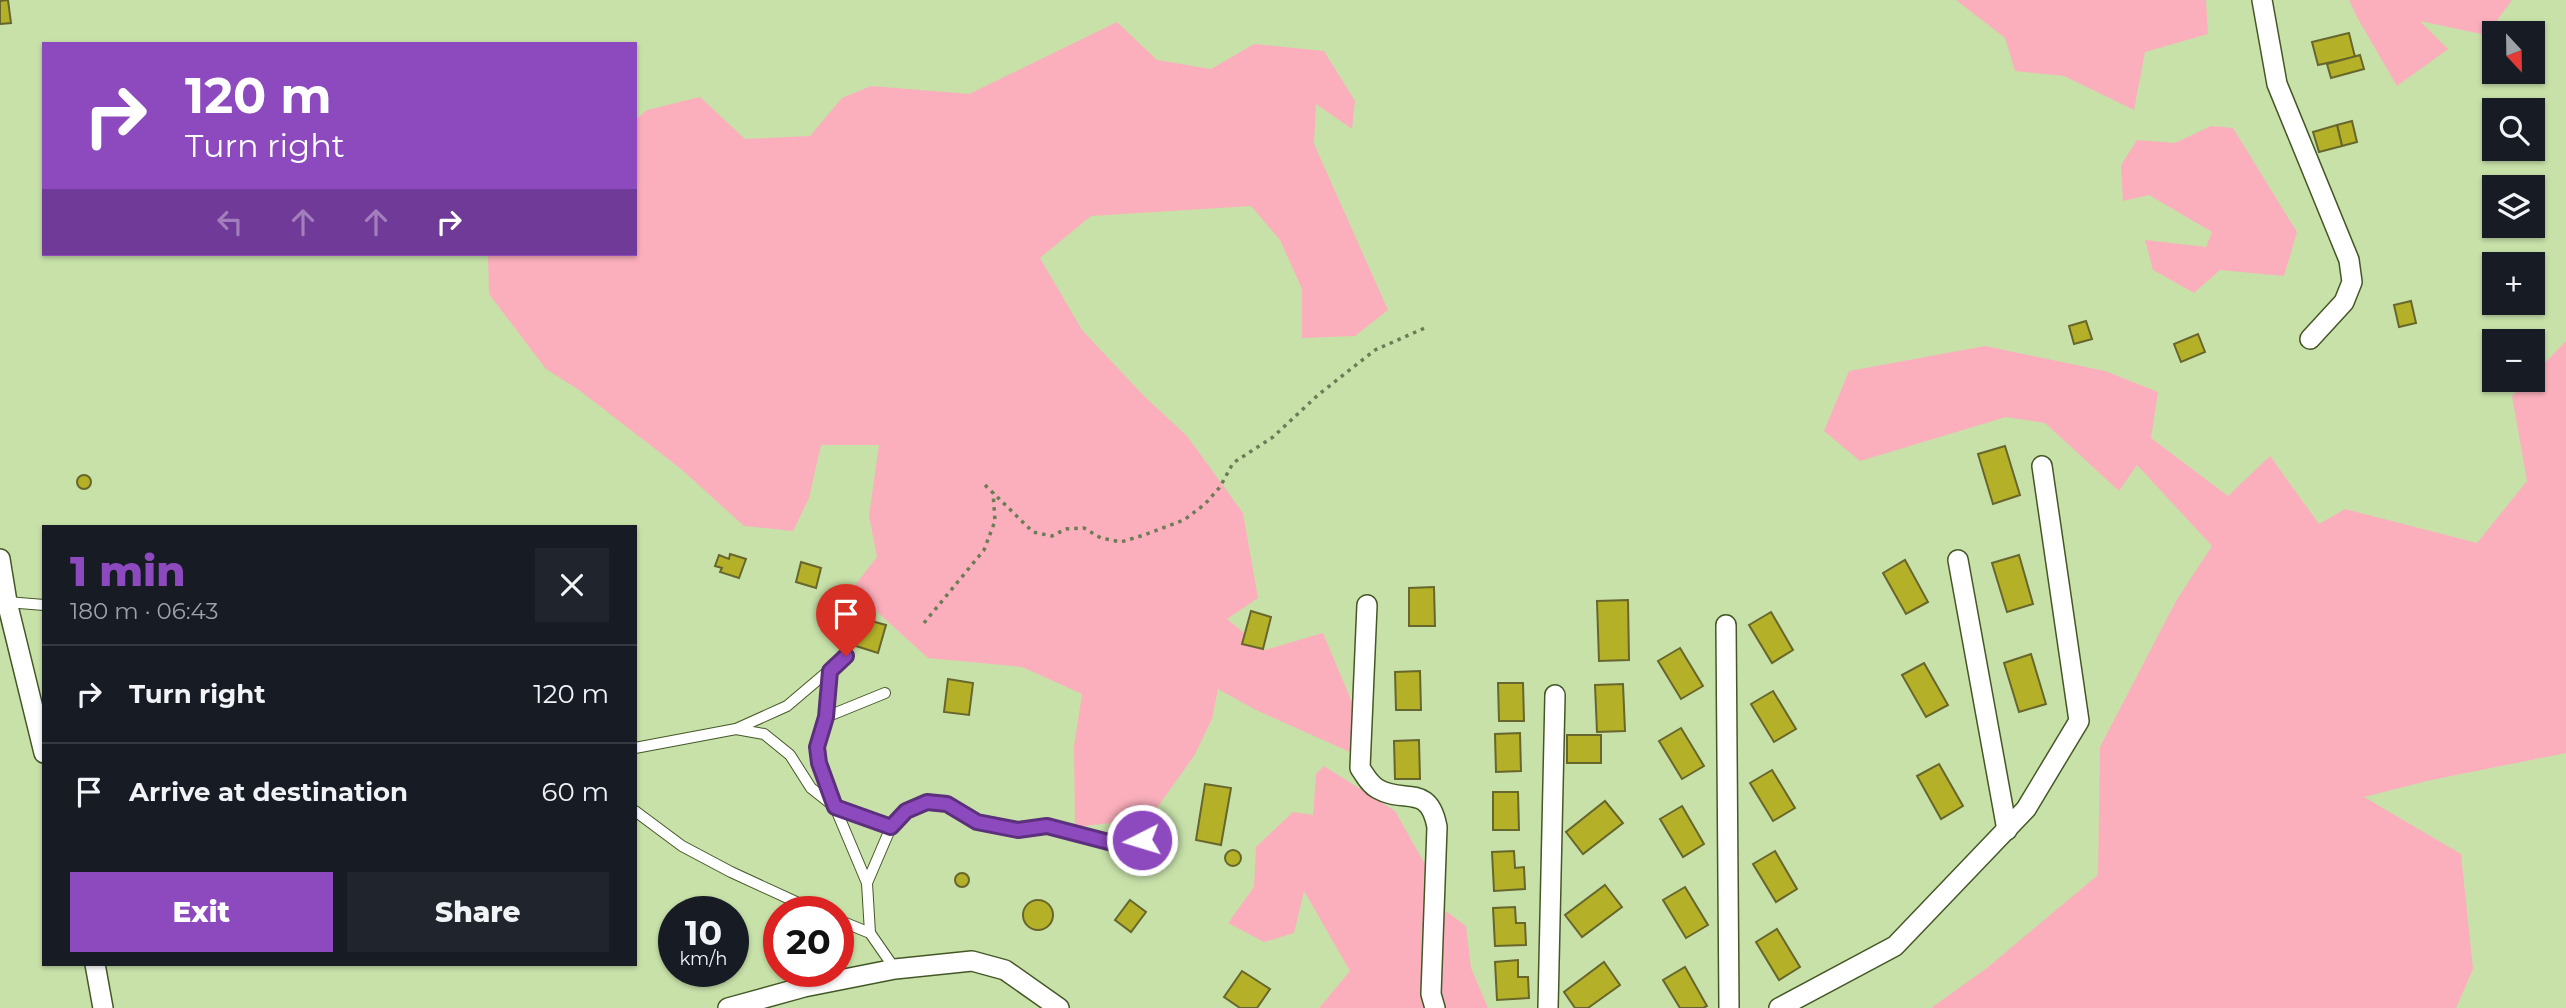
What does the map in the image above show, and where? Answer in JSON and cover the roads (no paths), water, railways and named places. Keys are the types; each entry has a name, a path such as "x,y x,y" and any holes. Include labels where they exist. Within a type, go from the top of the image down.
{"street":[{"path":"2262,0 2277,84 2349,260 2352,282 2344,302 2310,340"},
{"path":"1779,1008 1895,946 2026,808 2078,721 2042,466"},
{"path":"0,559 7,602 42,745"},
{"path":"1958,560 2007,830"},
{"path":"1367,605 1360,768 1369,782 1380,790 1413,797 1427,803 1435,812 1437,827 1432,994 1435,1008"},
{"path":"1726,625 1729,1008"},
{"path":"1548,1008 1555,695"},
{"path":"728,1008 804,987 894,969 972,961 1005,970 1059,1008"},
{"path":"95,966 103,1008"}],"lane":[{"path":"7,602 42,605"},
{"path":"637,748 736,729 787,706 846,656"},
{"path":"830,671 826,717 817,747 819,763 867,883 870,933 894,969"},
{"path":"826,717 885,693"},
{"path":"736,729 764,734 790,755 811,788 835,807 891,827"},
{"path":"867,883 891,827 906,811 927,802 947,804 977,822 1018,830 1047,826 1124,846 1160,833"},
{"path":"637,812 694,853 783,896"},
{"path":"854,926 870,933"}]}
